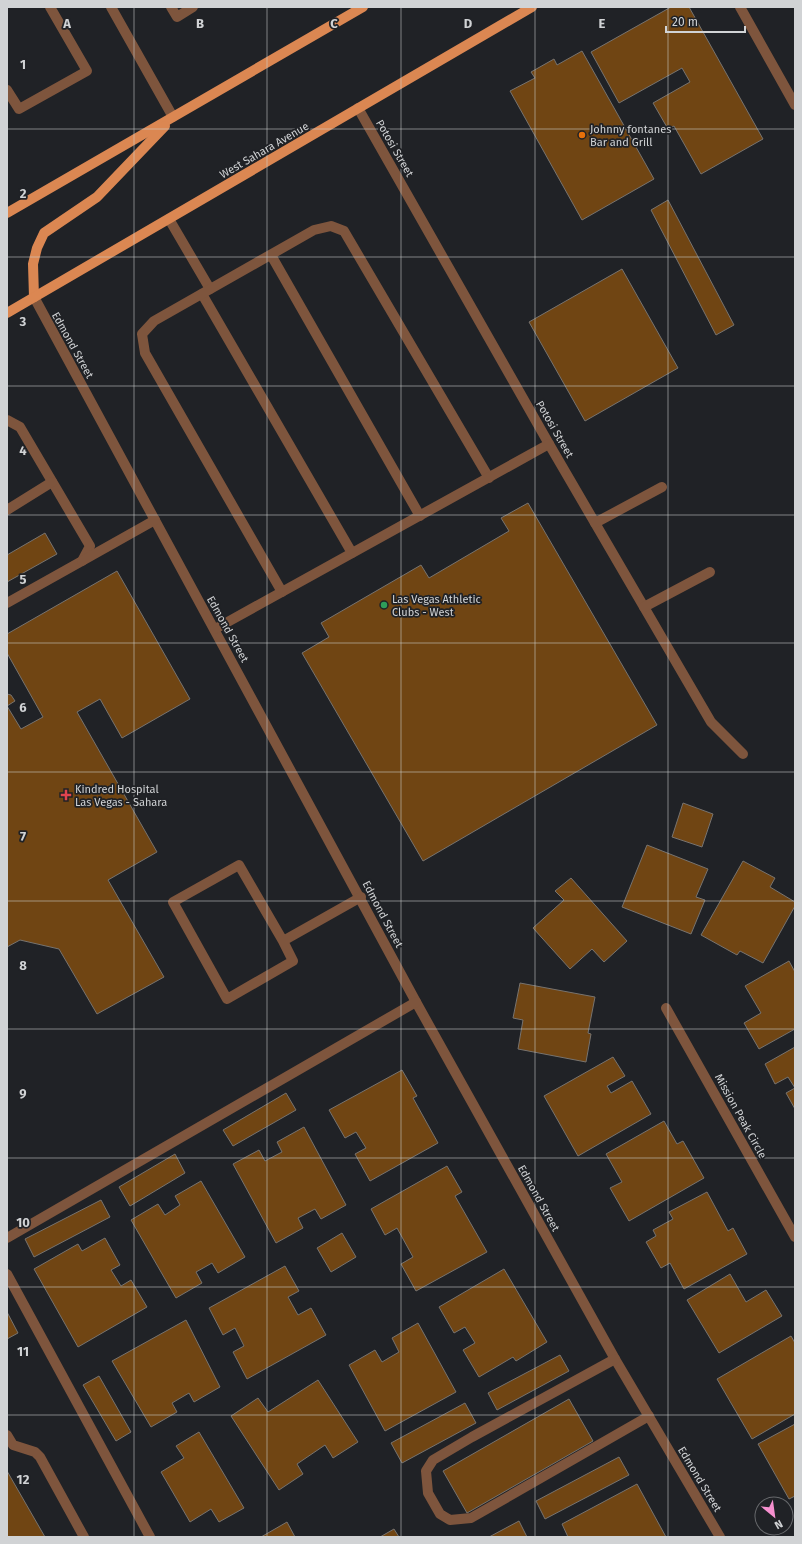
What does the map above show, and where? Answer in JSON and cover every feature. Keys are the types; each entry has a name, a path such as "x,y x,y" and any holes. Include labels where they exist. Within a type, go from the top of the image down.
{"main road":[{"path":"7,213 363,7"},
{"name":"West Sahara Avenue","path":"7,313 532,7"},
{"path":"34,298 32,264 44,233 97,197 173,117"}],"street":[{"path":"7,90 18,109 87,71 50,7"},
{"path":"111,7 173,117"},
{"path":"171,7 177,17 192,7"},
{"path":"740,7 795,105"},
{"name":"Potosi Street","path":"358,108 549,444 711,722 743,754"},
{"path":"169,219 206,292 352,553"},
{"path":"282,592 144,353 142,334 154,322 314,230 331,226 344,231 489,478"},
{"path":"271,255 420,516"},
{"name":"Edmond Street","path":"34,298 361,897 416,1002 615,1359 720,1537"},
{"path":"7,420 20,427 90,546 82,561"},
{"path":"214,629 549,444"},
{"path":"7,510 52,482"},
{"path":"595,523 662,487"},
{"path":"7,603 155,520"},
{"path":"644,607 710,572"},
{"path":"239,865 283,941 293,961 227,999 173,902 239,865"},
{"path":"283,941 361,897"},
{"path":"7,1238 416,1002"},
{"name":"Mission Peak Circle","path":"666,1008 795,1237"},
{"path":"7,1274 150,1537"},
{"path":"615,1359 433,1460 426,1471 428,1494 440,1514 450,1520 471,1518 649,1416"},
{"path":"7,1435 13,1445 35,1452 40,1457 84,1537"}],"building":[{"path":"671,7 689,7 763,139 701,174 674,126 668,129 653,103 690,82 682,68 619,103 591,52"},
{"name":"Johnny fontanes Bar and Grill","path":"582,51 654,179 582,220 510,91 535,78 531,72 554,59 557,65"},
{"path":"668,200 734,325 716,335 651,210"},
{"path":"622,269 678,368 585,421 529,322"},
{"path":"528,503 657,725 423,861 302,653 329,637 321,623 421,565 429,578 509,531 501,518"},
{"path":"45,533 57,554 7,582 7,555"},
{"name":"Kindred Hospital Las Vegas - Sahara","path":"117,571 190,699 122,738 100,699 77,712 157,852 108,880 164,977 97,1014 59,949 20,940 7,947 7,706 21,729 43,717 7,653 7,634"},
{"path":"7,694 11,695 15,701 7,706"},
{"path":"683,803 713,814 702,847 672,837"},
{"path":"647,845 708,869 696,897 705,900 691,934 622,907"},
{"path":"743,861 775,878 770,887 795,902 795,906 763,963 740,951 737,955 701,935"},
{"path":"571,878 627,941 604,962 592,949 570,969 533,928 564,900 555,891"},
{"path":"789,961 795,972 795,1029 759,1049 744,1023 761,1013 745,986"},
{"path":"520,983 595,997 588,1033 591,1034 586,1062 518,1049 523,1020 513,1018"},
{"path":"795,1047 795,1088 788,1077 775,1084 765,1064"},
{"path":"613,1057 625,1076 607,1086 611,1093 632,1081 651,1114 578,1156 544,1096"},
{"path":"402,1070 417,1096 413,1098 438,1143 370,1181 355,1154 366,1148 356,1132 345,1138 329,1110"},
{"path":"795,1088 795,1109 786,1093"},
{"path":"286,1093 296,1110 233,1146 223,1130"},
{"path":"664,1121 677,1144 683,1141 704,1178 629,1221 610,1188 622,1182 606,1154"},
{"path":"304,1127 346,1205 321,1219 315,1209 298,1218 303,1228 276,1243 233,1164 259,1150 265,1161 282,1152 277,1142"},
{"path":"175,1154 185,1173 130,1206 119,1187"},
{"path":"447,1166 462,1192 455,1196 487,1252 416,1291 401,1264 413,1257 397,1228 385,1235 371,1209"},
{"path":"201,1181 245,1257 218,1273 212,1263 196,1272 202,1283 176,1298 131,1220 158,1204 165,1215 180,1205 175,1196"},
{"path":"707,1192 728,1231 733,1228 747,1254 684,1289 670,1263 661,1268 646,1242 656,1236 653,1230 673,1219 669,1212"},
{"path":"101,1200 110,1217 34,1257 25,1239"},
{"path":"342,1233 356,1257 331,1272 317,1248"},
{"path":"105,1238 120,1265 111,1270 121,1286 131,1280 147,1307 78,1347 34,1269 78,1244 82,1251"},
{"path":"285,1266 299,1291 288,1297 298,1315 311,1308 326,1335 247,1379 233,1352 244,1346 235,1328 223,1335 209,1308"},
{"path":"504,1269 547,1342 516,1361 513,1357 479,1377 463,1350 475,1343 465,1327 454,1333 439,1307"},
{"path":"730,1274 746,1302 766,1290 782,1316 719,1353 687,1300"},
{"path":"7,1312 18,1333 7,1339"},
{"path":"186,1320 220,1387 194,1402 189,1393 172,1403 177,1412 151,1427 112,1361"},
{"path":"418,1323 456,1392 385,1431 349,1365 375,1350 382,1362 399,1352 392,1338"},
{"path":"791,1336 795,1343 795,1414 752,1439 717,1379"},
{"path":"560,1355 569,1371 497,1410 488,1393"},
{"path":"99,1376 131,1432 116,1441 83,1385"},
{"path":"318,1380 358,1442 333,1458 325,1445 297,1464 303,1474 279,1490 231,1416 258,1398 268,1412"},
{"path":"569,1399 593,1441 467,1513 443,1471"},
{"path":"465,1403 476,1423 402,1463 391,1443"},
{"path":"795,1424 795,1496 787,1496 758,1444"},
{"path":"199,1432 244,1508 219,1522 211,1509 190,1522 161,1472 184,1458 176,1446"},
{"path":"619,1457 629,1475 545,1519 536,1501"},
{"path":"7,1471 45,1537 7,1537"},
{"path":"637,1484 666,1537 568,1537 562,1524"},
{"path":"519,1521 527,1537 489,1537"},
{"path":"287,1522 295,1537 261,1537"},
{"path":"394,1529 399,1537 380,1537"}],"place":[{"name":"Johnny fontanes Bar and Grill","path":"582,135"},
{"name":"Las Vegas Athletic Clubs - West","path":"384,605"},
{"name":"Kindred Hospital Las Vegas - Sahara","path":"66,795"}]}
